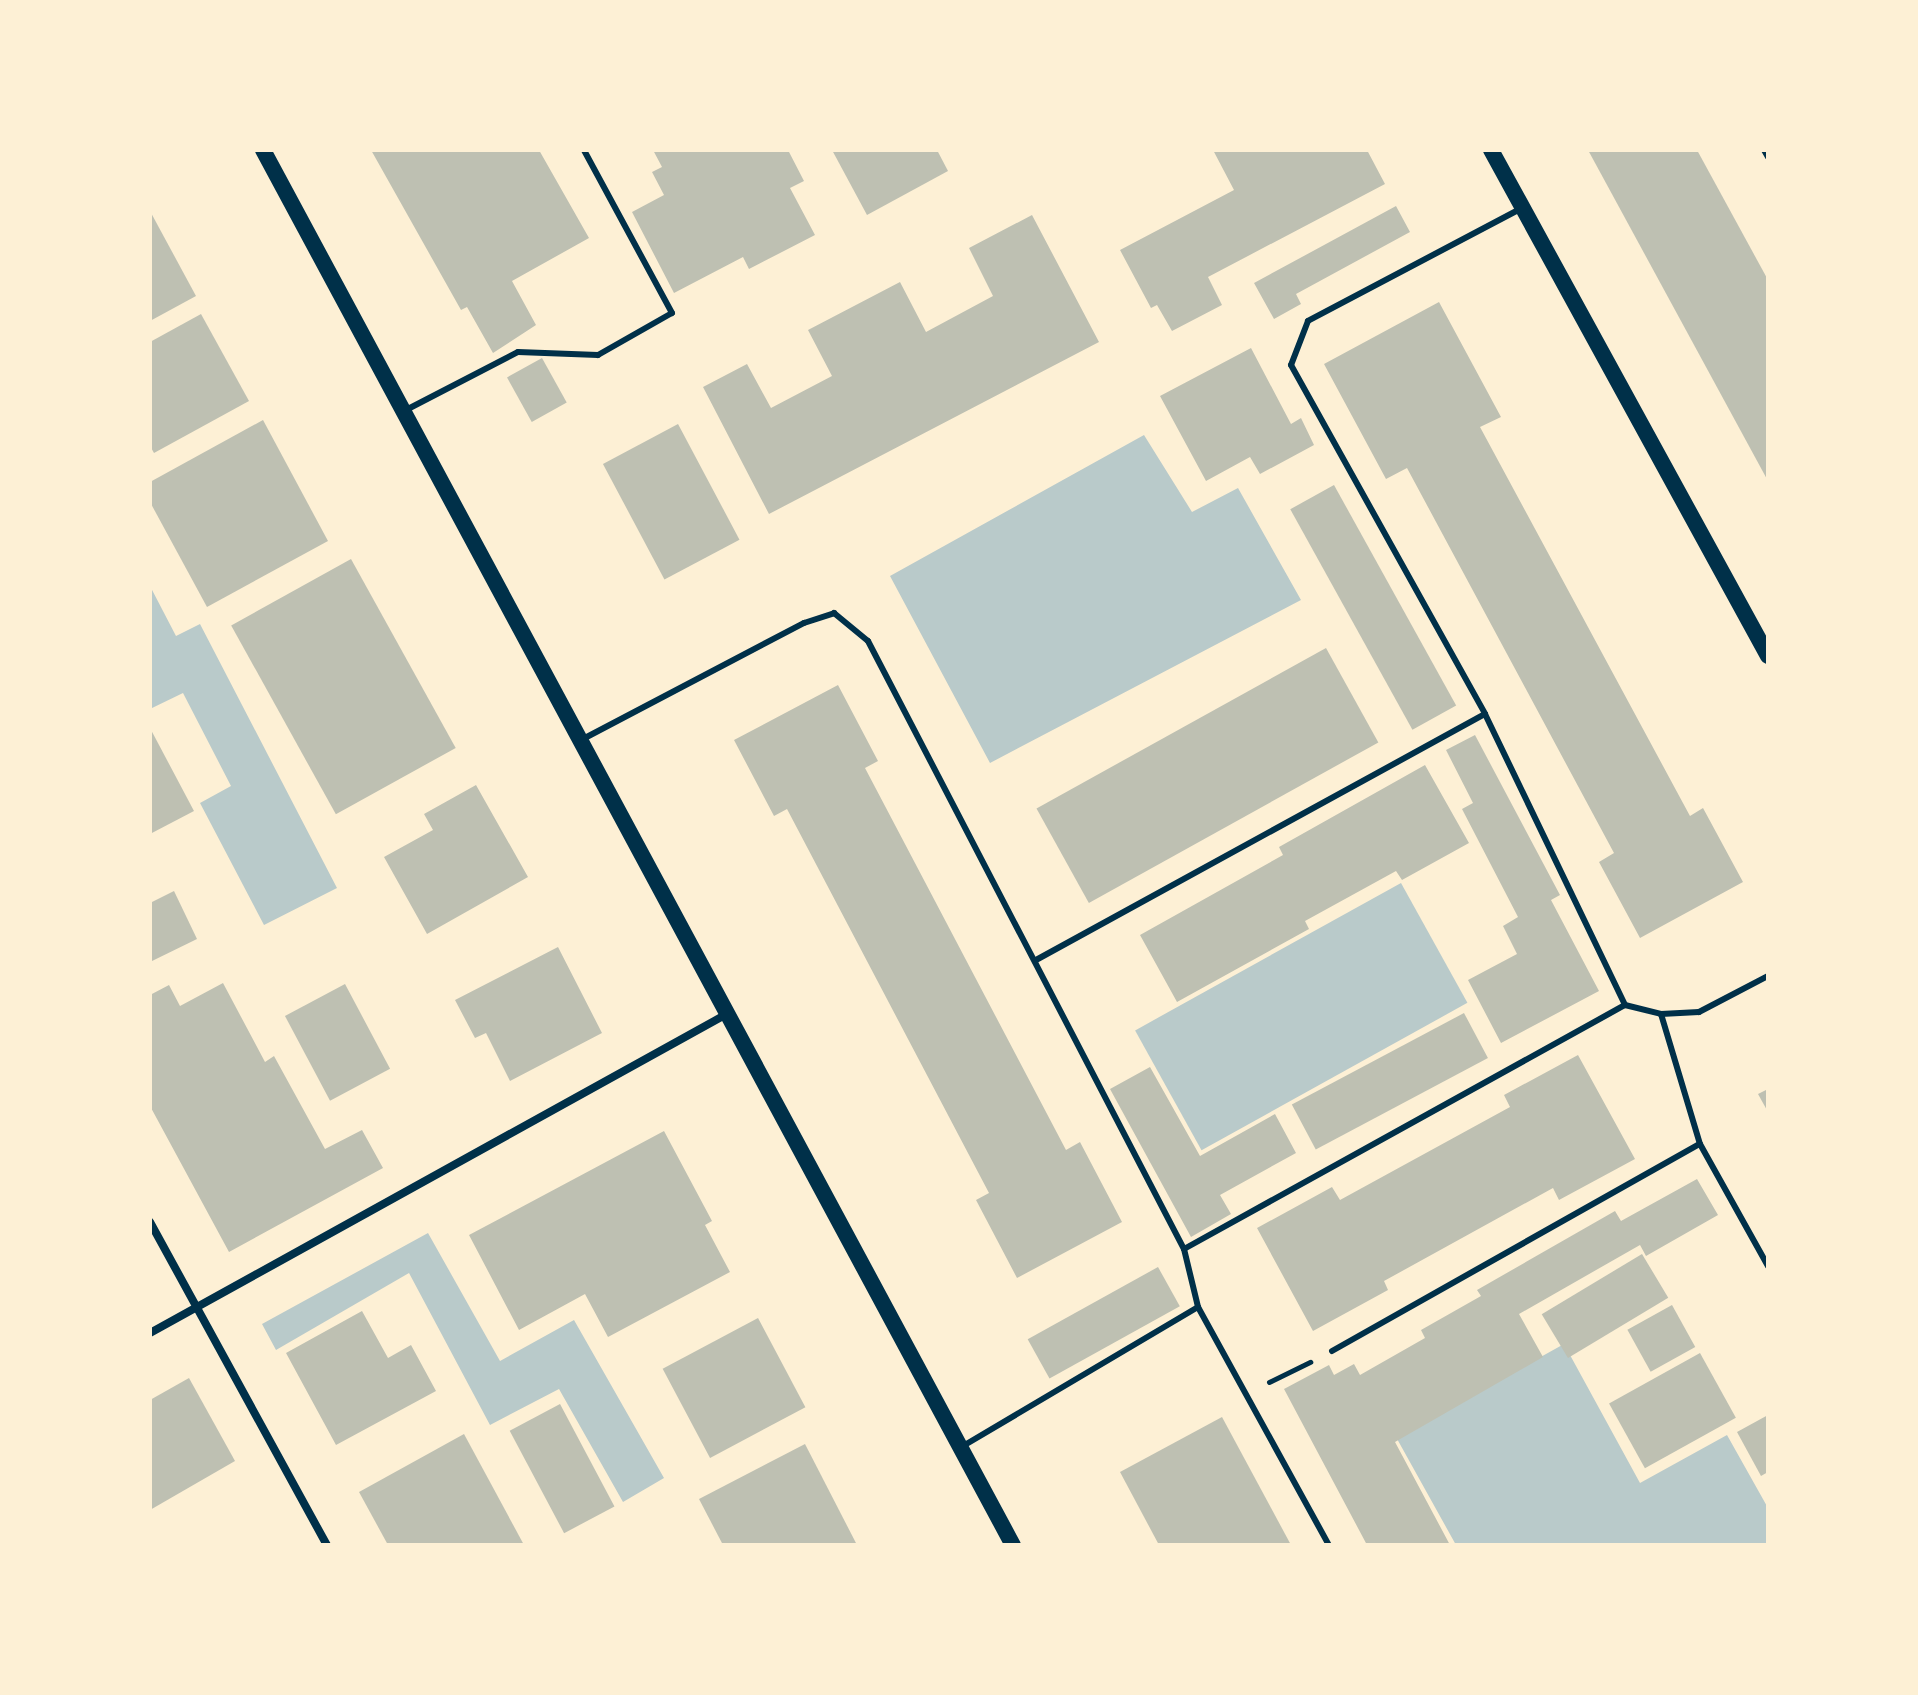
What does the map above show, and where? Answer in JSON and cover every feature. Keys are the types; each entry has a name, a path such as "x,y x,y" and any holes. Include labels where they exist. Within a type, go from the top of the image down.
{"main road":[{"path":"263,150 1013,1545"},
{"path":"1491,150 1768,656"}],"street":[{"path":"150,1333 728,1014"},
{"path":"150,1222 327,1545"}],"lane":[{"path":"404,411 518,352 598,355 672,313 584,150"},
{"path":"1764,150 1768,157"},
{"path":"1522,208 1308,321 1291,365 1485,714 1625,1005"},
{"path":"581,740 804,623 834,613 868,641 1184,1249 1198,1307 1329,1545"},
{"path":"1036,960 1485,714"},
{"path":"1184,1249 1625,1005 1661,1014 1699,1012 1768,976"},
{"path":"1661,1014 1700,1144 1768,1266"},
{"path":"1332,1351 1700,1144"},
{"path":"961,1447 1198,1307"}],"path":[{"path":"1240,1382 1271,1382 1332,1351"}],"shaded area":[{"path":"1144,435 1192,512 1238,488 1301,600 990,763 890,576"},
{"path":"150,586 176,636 200,624 337,888 264,925 200,803 231,786 183,693 150,709"},
{"path":"1401,883 1467,1003 1202,1150 1135,1030"},
{"path":"428,1233 500,1361 574,1320 664,1478 623,1502 559,1389 490,1425 409,1273 276,1350 262,1324"},
{"path":"1564,1344 1640,1483 1727,1435 1768,1508 1768,1545 1456,1545 1396,1437"}],"building":[{"path":"371,150 539,150 589,238 512,281 536,325 493,353 467,307 461,310"},
{"path":"653,150 788,150 804,181 790,188 815,235 749,269 743,257 674,293 632,212 664,195 652,172 662,167"},
{"path":"832,150 937,150 948,171 867,215"},
{"path":"1213,150 1367,150 1385,184 1208,277 1222,305 1172,331 1157,305 1151,308 1120,250 1234,190"},
{"path":"1588,150 1697,150 1768,280 1768,481"},
{"path":"1396,206 1410,232 1296,294 1301,304 1274,319 1254,283"},
{"path":"150,211 196,296 150,321"},
{"path":"1032,215 1099,342 769,514 703,387 747,364 771,408 832,376 808,330 900,282 926,332 993,296 969,248"},
{"path":"1439,302 1501,417 1480,427 1690,816 1703,808 1743,882 1640,938 1599,862 1614,853 1407,468 1386,479 1324,364"},
{"path":"201,314 249,401 154,453 150,446 150,342"},
{"path":"1251,348 1291,424 1301,418 1314,445 1260,474 1250,457 1206,481 1160,396"},
{"path":"542,358 567,403 532,422 507,377"},
{"path":"263,420 328,541 207,607 150,502 150,482"},
{"path":"678,424 740,540 664,580 603,464"},
{"path":"1334,485 1456,705 1412,730 1290,509"},
{"path":"351,559 456,748 336,814 231,625"},
{"path":"1326,648 1378,742 1089,903 1037,808"},
{"path":"838,685 878,761 865,768 1066,1150 1080,1142 1122,1222 1017,1278 976,1200 989,1193 787,809 774,816 734,740"},
{"path":"150,728 194,811 150,834"},
{"path":"1475,735 1560,895 1551,900 1599,991 1501,1043 1468,980 1517,954 1503,926 1518,917 1462,809 1473,803 1446,750"},
{"path":"1425,765 1469,843 1402,880 1396,871 1305,921 1309,929 1177,1002 1140,935 1283,855 1279,847"},
{"path":"476,785 528,877 427,934 384,857 433,830 424,814"},
{"path":"174,891 197,939 150,962 150,903"},
{"path":"558,947 602,1033 510,1081 486,1033 475,1038 455,1000"},
{"path":"223,983 265,1062 274,1056 325,1149 362,1130 383,1168 229,1252 150,1106 150,995 169,985 180,1006"},
{"path":"345,984 390,1069 330,1101 285,1016"},
{"path":"1464,1013 1488,1058 1316,1150 1292,1105"},
{"path":"1578,1055 1635,1159 1559,1200 1553,1188 1384,1281 1388,1290 1313,1331 1257,1228 1332,1187 1340,1200 1510,1107 1504,1095"},
{"path":"1150,1067 1200,1156 1275,1114 1296,1153 1220,1195 1231,1214 1191,1237 1110,1089"},
{"path":"1768,1089 1768,1112 1758,1094"},
{"path":"664,1131 712,1221 705,1225 730,1272 608,1337 585,1294 519,1330 469,1235"},
{"path":"1697,1179 1718,1215 1646,1256 1640,1245 1519,1314 1543,1357 1395,1442 1450,1545 1367,1545 1284,1389 1329,1365 1334,1375 1354,1364 1360,1375 1425,1338 1421,1330 1481,1296 1477,1290 1615,1211 1621,1221"},
{"path":"1642,1254 1668,1298 1568,1358 1542,1314"},
{"path":"1158,1267 1180,1306 1049,1379 1028,1339"},
{"path":"1672,1305 1695,1347 1651,1372 1627,1330"},
{"path":"362,1311 388,1358 411,1345 436,1391 336,1445 286,1353"},
{"path":"758,1318 805,1407 710,1458 663,1369"},
{"path":"1700,1353 1736,1418 1645,1468 1609,1403"},
{"path":"189,1378 235,1461 150,1510 150,1400"},
{"path":"560,1404 614,1506 564,1533 510,1431"},
{"path":"1768,1415 1768,1472 1761,1476 1737,1432"},
{"path":"1222,1417 1291,1545 1159,1545 1120,1472"},
{"path":"464,1434 524,1545 388,1545 359,1492"},
{"path":"805,1444 857,1545 723,1545 699,1499"}]}
